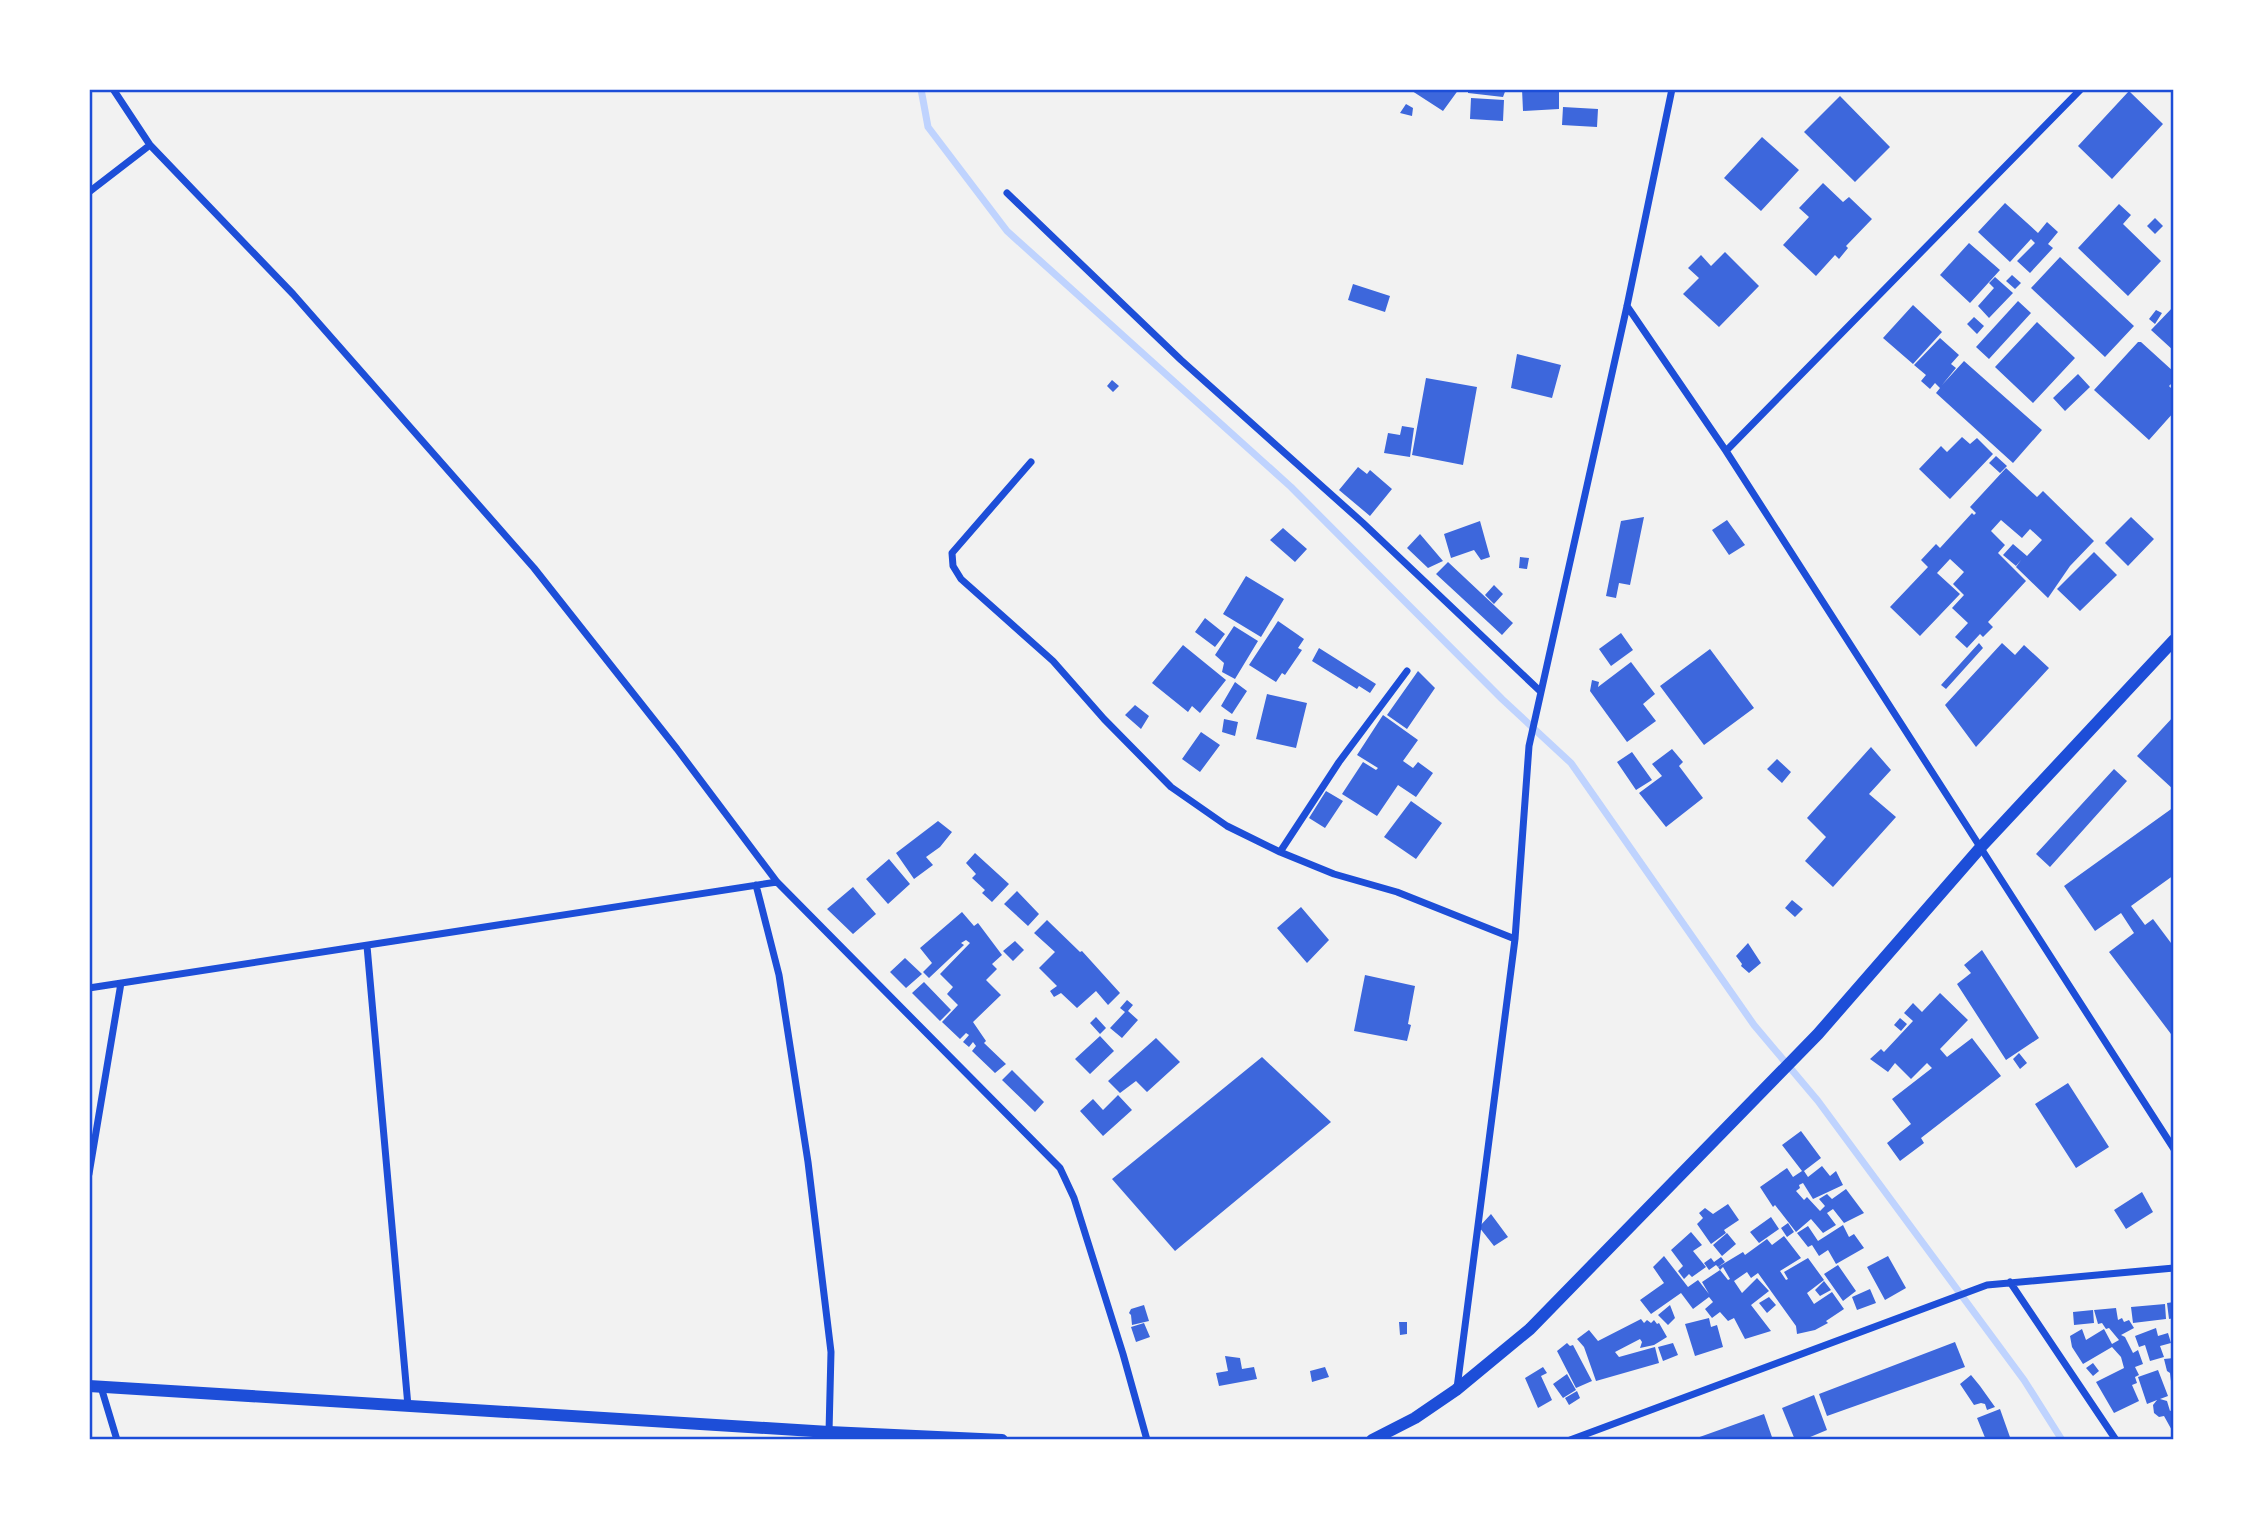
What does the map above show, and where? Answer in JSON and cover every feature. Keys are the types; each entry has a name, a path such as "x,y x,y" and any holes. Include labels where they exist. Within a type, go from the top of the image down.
{"street":[{"path":"113,89 150,145 293,294 534,568 677,749 777,882 1060,1168 1078,1211 1147,1440"},
{"path":"1456,1390 1515,939 1529,746 1627,306 1672,89"},
{"path":"1726,451 2081,89"},
{"path":"89,192 150,145"},
{"path":"1007,193 1181,360 1363,523 1540,691"},
{"path":"1627,306 1726,451 2174,1149"},
{"path":"1031,462 952,553 953,566 961,579 1053,661 1104,719 1171,787 1227,826 1280,852 1334,874 1397,892 1515,939"},
{"path":"1372,1440 1415,1418 1456,1390 1530,1329 1818,1034 1981,847 2174,640"},
{"path":"1280,852 1339,762 1407,671"},
{"path":"89,988 777,882"},
{"path":"756,885 779,975 808,1162 831,1352 830,1432"},
{"path":"367,946 408,1406"},
{"path":"89,1174 121,984"},
{"path":"1570,1440 1987,1285 2174,1268"},
{"path":"2010,1282 2116,1440"},
{"path":"117,1440 95,1386 830,1432 1002,1440"}],"building":[{"path":"1409,89 1459,89 1443,111"},
{"path":"1468,89 1506,89 1503,97 1468,93"},
{"path":"1522,89 1559,89 1559,109 1523,111"},
{"path":"2129,91 2163,124 2112,179 2078,146"},
{"path":"1840,96 1890,147 1855,182 1804,132"},
{"path":"1471,98 1504,100 1503,121 1470,119"},
{"path":"1406,104 1413,108 1412,116 1400,113"},
{"path":"1563,107 1598,109 1597,127 1562,125"},
{"path":"1762,137 1799,170 1761,211 1724,178"},
{"path":"1823,183 1843,202 1849,197 1872,219 1846,246 1848,248 1839,259 1835,255 1816,276 1783,245 1809,217 1799,208"},
{"path":"2005,203 2038,233 2047,222 2058,232 2048,244 2053,248 2030,273 2017,261 2035,243 2031,239 2010,262 1978,232"},
{"path":"2119,204 2131,215 2123,224 2161,261 2128,296 2078,248"},
{"path":"2155,218 2163,226 2155,234 2147,226"},
{"path":"1969,243 2000,270 1970,303 1940,275"},
{"path":"1725,252 1759,286 1719,327 1683,294 1699,278 1688,268 1701,255 1711,266"},
{"path":"2060,257 2134,326 2105,357 2031,288"},
{"path":"2012,275 2021,283 2015,289 2006,281"},
{"path":"1995,277 2013,293 1989,318 1978,306 1994,288 1989,283"},
{"path":"1353,284 1390,296 1385,312 1348,300"},
{"path":"2018,301 2031,313 1989,359 1976,347"},
{"path":"1913,305 1942,332 1913,364 1883,338"},
{"path":"2174,306 2174,351 2151,330"},
{"path":"2156,310 2162,313 2155,324 2149,319"},
{"path":"1974,317 1984,326 1977,334 1967,324"},
{"path":"2037,322 2075,358 2033,403 1995,367"},
{"path":"1940,338 1959,355 1951,364 1956,368 1942,385 1964,361 2042,430 2013,463 1936,393 1940,388 1935,383 1930,389 1921,381 1926,375 1914,365"},
{"path":"2138,342 2174,372 2174,381 2169,386 2174,391 2174,412 2149,440 2094,390"},
{"path":"1517,354 1561,365 1552,398 1511,388"},
{"path":"2078,374 2090,387 2065,411 2053,398"},
{"path":"1426,378 1477,387 1463,465 1412,455"},
{"path":"1112,380 1119,386 1113,392 1107,386"},
{"path":"1402,426 1414,428 1410,457 1384,453 1388,433 1400,435"},
{"path":"1962,437 1970,444 1977,438 1993,454 1950,499 1919,469 1941,446 1947,452"},
{"path":"1996,456 2007,466 2000,473 1989,463"},
{"path":"1358,467 1367,474 1370,470 1392,489 1370,516 1339,490"},
{"path":"2006,468 2037,497 2043,491 2094,541 2070,566 2048,598 2016,567 2021,560 2016,566 2003,555 2013,544 2027,556 2042,540 2030,529 2022,538 2001,520 1991,531 2005,545 1998,553 2026,581 1988,622 1993,627 1983,637 1980,634 1967,648 1955,637 1968,623 1952,608 1964,595 1953,584 1964,572 1950,559 1937,573 1960,594 1920,636 1890,607 1928,567 1921,560 1936,544 1940,548 1972,513 1976,513 1970,507"},
{"path":"1644,517 1630,585 1619,583 1616,598 1606,596 1621,521"},
{"path":"2131,517 2154,539 2128,566 2105,543"},
{"path":"1727,520 1745,545 1729,555 1712,530"},
{"path":"1480,521 1490,557 1481,560 1474,550 1451,558 1444,534"},
{"path":"1283,528 1307,549 1295,562 1270,540"},
{"path":"1420,534 1443,561 1428,568 1407,548"},
{"path":"2094,552 2117,575 2080,611 2057,589"},
{"path":"1520,557 1529,558 1527,569 1519,568"},
{"path":"1448,562 1513,623 1502,635 1436,574"},
{"path":"1246,576 1284,599 1261,637 1223,614"},
{"path":"1494,585 1503,594 1494,604 1485,595"},
{"path":"1205,618 1225,634 1215,647 1195,632"},
{"path":"1278,621 1304,639 1298,648 1302,650 1285,675 1282,673 1276,682 1249,665"},
{"path":"1234,626 1258,641 1235,679 1222,672 1224,663 1215,655"},
{"path":"1621,633 1633,650 1611,666 1599,649"},
{"path":"1979,643 1983,648 1946,689 1941,685"},
{"path":"2002,643 2015,655 2024,645 2049,668 1976,747 1945,705"},
{"path":"1183,645 1226,680 1200,713 1192,706 1188,712 1152,683"},
{"path":"1319,648 1376,684 1370,693 1359,686 1357,689 1312,661"},
{"path":"1710,649 1754,708 1704,745 1660,686"},
{"path":"1631,662 1655,694 1643,704 1656,721 1627,742 1590,691 1592,680 1599,682 1598,687"},
{"path":"1418,671 1435,688 1407,729 1387,715"},
{"path":"1235,682 1247,691 1232,714 1221,706"},
{"path":"1267,694 1307,703 1296,748 1256,739"},
{"path":"1135,705 1149,716 1141,729 1125,715"},
{"path":"1383,715 1418,740 1403,761 1413,768 1418,762 1433,773 1416,797 1398,785 1377,816 1342,794 1363,762 1376,770 1378,768 1357,755"},
{"path":"2174,716 2174,790 2137,756"},
{"path":"1224,719 1238,722 1235,736 1222,732"},
{"path":"1201,732 1220,745 1200,772 1182,759"},
{"path":"1871,747 1891,770 1869,794 1896,817 1833,887 1805,861 1826,837 1807,818"},
{"path":"1672,749 1683,762 1679,766 1703,798 1666,827 1639,793 1662,776 1652,764"},
{"path":"1632,752 1652,780 1636,790 1617,762"},
{"path":"1777,759 1791,772 1782,783 1767,769"},
{"path":"2114,769 2127,781 2050,867 2036,854"},
{"path":"1326,791 1343,801 1325,828 1309,818"},
{"path":"1411,801 1442,823 1416,859 1384,837"},
{"path":"2174,807 2174,875 2131,906 2145,925 2153,919 2174,947 2174,1038 2109,952 2134,933 2121,913 2095,931 2064,886"},
{"path":"938,821 952,832 940,847 926,857 933,865 914,879 896,853"},
{"path":"975,853 1009,884 992,902 982,893 985,890 972,878 976,874 966,863"},
{"path":"889,859 910,884 888,904 866,879"},
{"path":"853,887 876,914 853,934 827,909"},
{"path":"1017,891 1039,914 1028,926 1004,904"},
{"path":"1792,900 1803,909 1795,917 1785,908"},
{"path":"1301,907 1329,940 1307,963 1277,928"},
{"path":"962,912 974,926 978,923 1002,955 992,964 997,969 986,980 1001,995 973,1022 986,1041 984,1043 1006,1064 995,1073 972,1051 976,1046 973,1042 969,1047 963,1042 969,1035 966,1033 960,1039 942,1022 958,1005 947,994 953,987 940,974 970,943 966,940 961,943 964,945 929,978 923,972 932,963 920,948"},
{"path":"1047,920 1082,951 1120,993 1108,1005 1096,991 1077,1008 1061,993 1054,997 1050,991 1057,986 1039,968 1055,952 1034,933"},
{"path":"1015,941 1024,950 1013,961 1003,951"},
{"path":"1748,943 1761,963 1749,973 1741,966 1736,956"},
{"path":"1982,950 2039,1038 2006,1060 1957,984 1971,973 1964,965"},
{"path":"905,958 922,974 906,988 890,972"},
{"path":"1365,975 1415,986 1407,1041 1354,1031"},
{"path":"924,982 951,1010 940,1021 912,993"},
{"path":"1940,993 1968,1020 1940,1049 1947,1057 1972,1038 2001,1076 1921,1138 1924,1143 1900,1161 1887,1143 1911,1124 1892,1099 1932,1068 1927,1063 1911,1079 1895,1063 1888,1072 1870,1059 1881,1049 1884,1052 1913,1021 1904,1013 1913,1003 1922,1012"},
{"path":"1127,1000 1133,1005 1128,1011 1138,1020 1122,1038 1110,1028 1125,1012 1120,1008"},
{"path":"1096,1017 1106,1028 1100,1034 1090,1023"},
{"path":"1900,1018 1907,1024 1901,1031 1894,1025"},
{"path":"1100,1036 1114,1051 1090,1074 1075,1059"},
{"path":"1156,1038 1180,1062 1147,1092 1136,1081 1120,1093 1108,1081"},
{"path":"2019,1053 2027,1063 2020,1069 2013,1059"},
{"path":"1262,1057 1331,1122 1175,1251 1112,1179"},
{"path":"1012,1070 1044,1102 1035,1112 1002,1080"},
{"path":"2068,1083 2109,1147 2076,1168 2035,1104"},
{"path":"1118,1095 1132,1110 1103,1136 1080,1111 1093,1099 1103,1110"},
{"path":"1801,1131 1821,1158 1804,1171 1808,1177 1822,1166 1830,1176 1836,1171 1843,1185 1813,1199 1803,1183 1796,1191 1804,1200 1807,1197 1820,1211 1825,1206 1819,1199 1827,1194 1832,1199 1846,1189 1864,1213 1844,1223 1833,1209 1827,1213 1836,1225 1823,1233 1811,1219 1796,1232 1775,1205 1773,1207 1760,1187 1787,1168 1793,1177 1802,1171 1782,1145"},
{"path":"2142,1192 2153,1212 2126,1229 2114,1210"},
{"path":"1728,1204 1739,1220 1724,1230 1726,1233 1711,1244 1697,1224 1703,1218 1699,1213 1705,1208 1713,1214"},
{"path":"1491,1214 1508,1237 1494,1246 1479,1227"},
{"path":"1771,1217 1779,1229 1759,1243 1750,1232"},
{"path":"1788,1223 1794,1232 1787,1237 1781,1228"},
{"path":"1843,1225 1849,1237 1854,1234 1864,1248 1836,1264 1828,1250 1819,1256 1812,1245 1808,1247 1797,1233 1808,1226 1818,1241"},
{"path":"1691,1232 1702,1245 1693,1251 1706,1267 1684,1279 1678,1271 1683,1266 1671,1250"},
{"path":"1727,1233 1736,1244 1722,1256 1713,1245"},
{"path":"1784,1236 1801,1258 1780,1271 1786,1280 1788,1279 1784,1272 1808,1258 1824,1280 1807,1293 1814,1304 1832,1292 1844,1309 1815,1330 1797,1334 1796,1326 1758,1273 1751,1278 1747,1272 1734,1281 1742,1293 1757,1278 1769,1291 1751,1305 1771,1331 1745,1339 1734,1318 1728,1321 1720,1312 1712,1318 1705,1309 1713,1302 1709,1297 1693,1309 1681,1293 1651,1314 1640,1300 1664,1283 1653,1267 1664,1256 1688,1287 1698,1280 1709,1294 1702,1282 1720,1270 1718,1267 1743,1252 1745,1255 1767,1239 1772,1245","holes":["1723,1267 1730,1279 1728,1280 1720,1270"]},
{"path":"1888,1256 1906,1288 1885,1300 1867,1267"},
{"path":"1721,1257 1725,1262 1718,1267 1716,1265 1709,1270 1704,1263 1711,1258 1714,1262"},
{"path":"1838,1265 1856,1291 1843,1301 1824,1274"},
{"path":"1824,1281 1831,1290 1820,1296 1815,1290"},
{"path":"1870,1289 1876,1303 1857,1310 1852,1297"},
{"path":"1769,1297 1776,1305 1767,1313 1759,1303"},
{"path":"2174,1302 2174,1318 2169,1319 2167,1303"},
{"path":"2165,1304 2166,1319 2133,1323 2131,1307"},
{"path":"1144,1305 1149,1321 1132,1325 1129,1313 1131,1309"},
{"path":"1670,1305 1675,1318 1668,1325 1658,1315"},
{"path":"2116,1308 2118,1320 2129,1320 2134,1328 2121,1335 2125,1337 2133,1353 2138,1350 2143,1364 2135,1367 2139,1375 2135,1377 2137,1383 2132,1385 2139,1401 2114,1413 2096,1382 2124,1368 2121,1357 2112,1347 2083,1364 2072,1347 2070,1336 2082,1329 2086,1340 2104,1329 2112,1344 2119,1340 2109,1328 2106,1329 2102,1323 2098,1324 2094,1310"},
{"path":"2093,1310 2094,1323 2074,1325 2073,1312"},
{"path":"1709,1318 1711,1327 1717,1325 1723,1347 1695,1356 1685,1324"},
{"path":"1641,1319 1644,1323 1654,1320 1659,1323 1667,1337 1654,1345 1640,1348 1640,1339 1615,1352 1619,1357 1655,1347 1659,1363 1596,1381 1584,1347 1577,1339 1589,1330 1598,1341"},
{"path":"1399,1322 1407,1322 1407,1334 1400,1335"},
{"path":"1144,1323 1150,1337 1136,1342 1131,1327"},
{"path":"2156,1328 2158,1336 2168,1333 2171,1343 2160,1346 2164,1357 2150,1361 2145,1345 2139,1347 2135,1336"},
{"path":"1955,1342 1965,1367 1827,1416 1819,1394"},
{"path":"1567,1343 1573,1345 1592,1381 1576,1388 1557,1351"},
{"path":"1673,1343 1678,1355 1663,1361 1658,1347"},
{"path":"1225,1356 1240,1358 1242,1369 1254,1367 1257,1379 1219,1386 1216,1373 1228,1371"},
{"path":"2174,1358 2172,1389 2170,1373 2164,1359"},
{"path":"2093,1363 2099,1371 2093,1376 2086,1368"},
{"path":"1325,1367 1329,1377 1312,1382 1310,1371"},
{"path":"1543,1367 1547,1373 1541,1376 1552,1400 1538,1408 1525,1378"},
{"path":"2158,1370 2168,1396 2160,1399 2167,1401 2170,1411 2174,1409 2174,1434 2164,1416 2159,1417 2154,1413 2153,1405 2157,1400 2147,1404 2138,1377"},
{"path":"1567,1374 1576,1390 1563,1398 1553,1384"},
{"path":"1971,1375 1995,1407 1987,1410 1985,1404 1974,1405 1960,1384"},
{"path":"1577,1391 1580,1398 1569,1405 1565,1398"},
{"path":"1814,1395 1827,1430 1803,1440 1795,1440 1782,1408"},
{"path":"2000,1409 2011,1440 1986,1440 1977,1418"},
{"path":"1764,1414 1773,1440 1694,1440 1694,1439"}],"waterway":[{"path":"921,89 928,127 1007,231 1291,487 1502,699 1571,763 1754,1025 1818,1101 2024,1380 2062,1440"}]}
